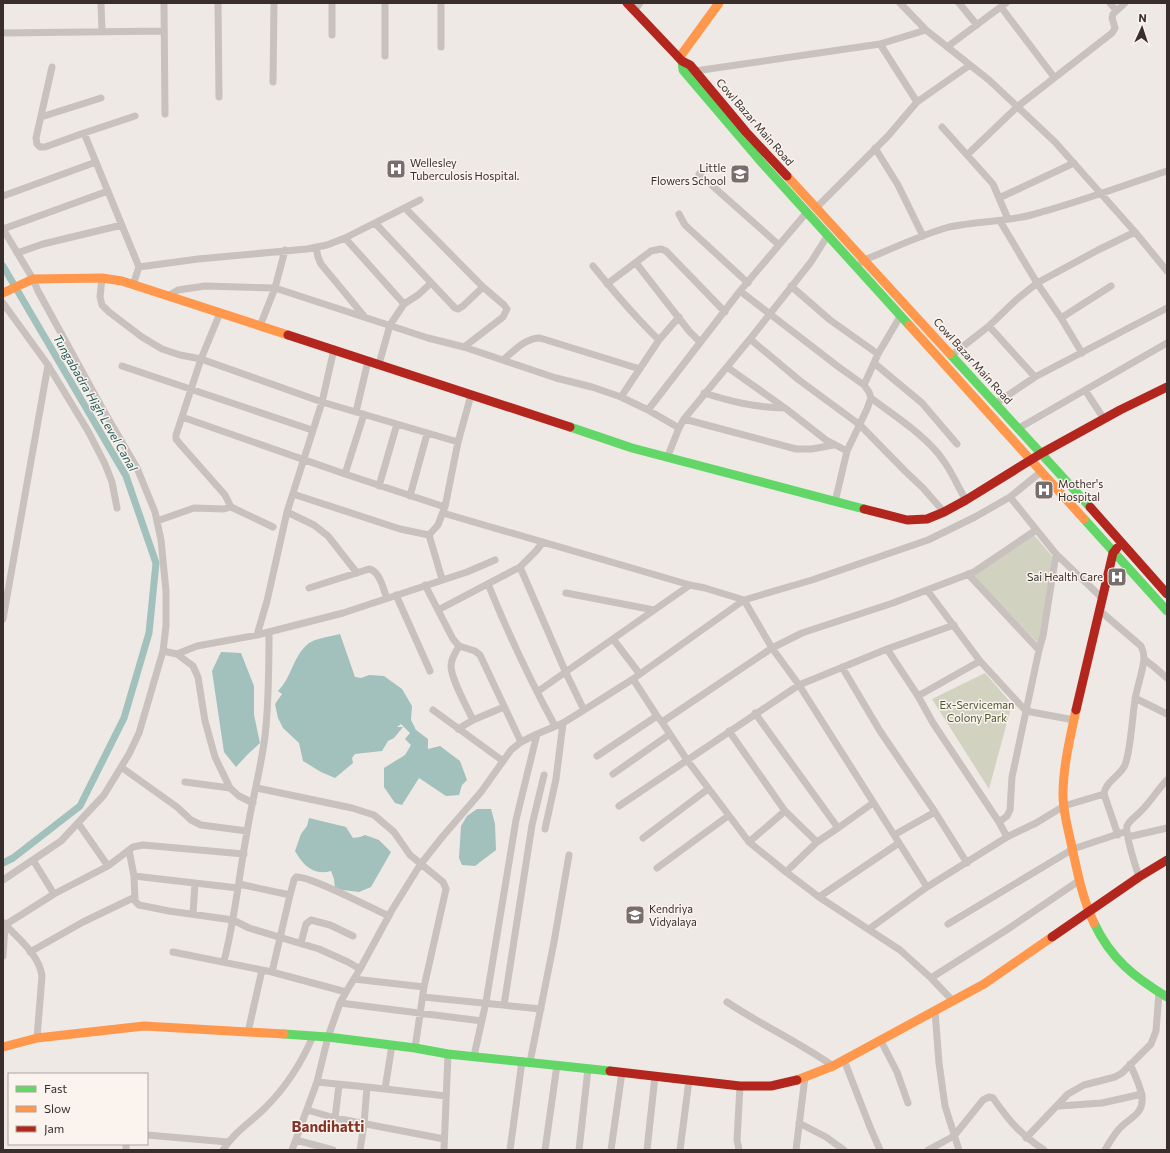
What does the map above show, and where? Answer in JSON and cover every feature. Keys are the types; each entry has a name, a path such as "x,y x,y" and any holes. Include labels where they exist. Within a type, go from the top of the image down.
{"street":[{"path":"101,3 102,32"},
{"path":"164,3 165,114"},
{"path":"218,3 219,97"},
{"path":"273,82 274,3"},
{"path":"332,3 332,35"},
{"path":"385,3 385,56"},
{"path":"441,3 441,47"},
{"path":"627,3 680,60 719,3"},
{"path":"634,11 640,3"},
{"path":"900,3 926,30 989,80 1055,142 1135,232 1167,271"},
{"path":"959,3 976,25"},
{"path":"1110,3 1116,10"},
{"path":"967,154 1017,106 1112,33 1115,28 1112,18 1113,14 1125,3"},
{"path":"947,47 1004,5 1054,77"},
{"path":"695,71 880,44 926,30"},
{"path":"3,33 164,31"},
{"path":"880,44 917,102"},
{"name":"Cowl Bazar Main Road","path":"680,60 690,65 811,210 828,235 861,263 901,315 1042,471 1113,553 1167,611"},
{"name":"Cowl Bazar Main Road","path":"680,60 683,70 763,164 811,210 952,355 995,404 1042,453 1167,594"},
{"path":"648,410 740,292 779,245 811,210 875,148 917,102 970,65"},
{"path":"52,67 36,138 37,144 40,147 45,147 135,116"},
{"path":"41,117 101,98"},
{"path":"942,127 993,184 1008,219"},
{"path":"84,133 139,267 133,285"},
{"path":"875,148 898,185 923,236"},
{"path":"3,196 96,162"},
{"path":"999,198 1074,163"},
{"path":"861,263 923,236 950,227 1000,221 1029,215 1101,194 1167,170"},
{"path":"699,174 779,245"},
{"path":"3,880 61,841 104,795 130,754 163,651 166,626 166,592 161,540 155,512 137,468 38,291 30,280 3,229 108,191"},
{"path":"139,267 327,245 345,238 420,200"},
{"path":"406,208 483,287 504,305 507,310 503,317 464,348"},
{"path":"679,214 685,225 748,283"},
{"path":"1000,221 1037,283 1061,318 1082,353"},
{"path":"375,223 431,283 458,309 483,287"},
{"path":"17,253 43,244 122,225"},
{"path":"952,355 989,326 1016,300 1037,283 1135,232"},
{"path":"667,458 684,419 811,262 828,235"},
{"path":"345,238 404,304"},
{"path":"316,247 318,257 322,264 364,316"},
{"path":"260,326 275,288 285,250"},
{"path":"607,284 651,251 666,251 725,312"},
{"path":"636,263 700,342"},
{"path":"593,266 640,322 659,340"},
{"path":"102,278 100,297 102,304 109,312 142,337 162,349 201,359 322,402 458,442"},
{"path":"4,293 30,280 102,278 122,281 334,349 632,448 907,520 927,520 944,512 1042,453 1167,387"},
{"path":"379,364 390,325 404,304 418,295 431,283"},
{"path":"168,296 178,290 198,287 235,286 275,288 428,338 621,397 648,410 679,428"},
{"path":"791,286 830,320 878,354"},
{"path":"1061,318 1111,286"},
{"path":"740,292 864,385 871,398 927,442 942,459 966,500"},
{"path":"3,303 48,364 88,431 105,464 112,482 117,508"},
{"path":"995,404 1035,377 1167,308"},
{"path":"220,313 201,359 176,439 225,494 231,507 273,528"},
{"path":"864,385 878,354 901,315"},
{"path":"621,397 659,340 679,317"},
{"path":"989,326 1035,377"},
{"path":"503,360 527,340 540,338 640,369"},
{"path":"750,339 799,380 860,425 904,471 923,488 944,512"},
{"path":"1019,428 1167,342"},
{"path":"257,635 267,601 287,512 322,402 334,349"},
{"path":"356,412 368,361"},
{"path":"874,363 922,403 958,444"},
{"path":"3,619 48,364"},
{"path":"122,366 312,430"},
{"path":"727,367 832,445 848,451"},
{"path":"1085,390 1104,419"},
{"path":"704,394 745,405 763,408 784,408"},
{"path":"429,535 438,526 444,510 458,442 471,395"},
{"path":"835,502 848,451 871,398"},
{"path":"345,474 364,414"},
{"path":"182,417 410,496 444,510 543,542 744,600 772,648 799,685 927,887"},
{"path":"684,419 796,449 812,449 832,445"},
{"path":"379,486 397,424"},
{"path":"410,496 427,434"},
{"path":"292,1150 317,1082 328,1037 340,1003 346,992 420,864 481,792 511,750 521,742 563,723 633,679 639,673 744,600 812,580 928,540 975,517 1010,497 1042,471"},
{"path":"293,494 400,529 429,535"},
{"path":"1010,497 1056,554 1102,598"},
{"path":"157,521 194,508 224,509 231,507"},
{"path":"287,512 314,525 328,536 356,573"},
{"path":"662,722 772,648 802,633 927,590 974,572 1036,530"},
{"path":"429,535 442,579"},
{"path":"438,610 520,567 543,542"},
{"path":"1026,1138 1059,1106 1068,1094 1084,1085 1115,1077 1122,1073 1151,1044 1156,1031 1163,995 1133,975 1117,961 1108,950 1089,913 1073,849 1062,790 1074,720 1099,610 1113,553 1121,542"},
{"path":"999,822 1007,816 1010,810 1012,777 1043,636 1056,554"},
{"path":"177,654 197,646 257,635 343,613 442,579 467,572 495,560"},
{"path":"520,567 566,673 584,710"},
{"path":"309,588 369,569 375,572 387,598"},
{"path":"968,574 1039,650"},
{"path":"488,584 506,628 555,726"},
{"path":"425,585 453,639 459,646 475,651 480,655 521,742"},
{"path":"537,692 690,585"},
{"path":"927,590 980,661 1026,711 1074,720"},
{"path":"566,593 654,610"},
{"path":"396,595 430,671"},
{"path":"1099,610 1141,646 1144,654 1135,698 1126,761 1122,772 1106,787 1104,794 1118,835"},
{"path":"619,806 755,713 799,685 887,649 954,626"},
{"path":"224,961 233,920 247,831 257,788 265,735 269,666 269,632"},
{"path":"613,639 639,673"},
{"path":"459,646 452,659 451,667 453,678 472,720"},
{"path":"887,649 918,696 933,723 999,822 1007,837"},
{"path":"163,651 177,654 193,666 198,677 205,721 215,757 230,788 239,796 253,803"},
{"path":"1144,659 1167,678"},
{"path":"918,696 980,661"},
{"path":"842,667 880,731 935,812 967,863"},
{"path":"633,679 687,760 749,842 819,897 900,950 931,978 953,1001"},
{"path":"1135,698 1167,714"},
{"path":"458,729 472,720 504,708"},
{"path":"433,710 503,761"},
{"path":"755,713 838,828"},
{"path":"597,756 657,716"},
{"path":"545,829 556,778 563,723"},
{"path":"729,731 785,811 817,842"},
{"path":"474,1056 486,1002 516,820 537,734"},
{"path":"613,774 670,734"},
{"path":"121,767 177,807 195,822 201,825 247,831"},
{"path":"504,1005 532,825 544,775"},
{"path":"1139,877 1128,834 1130,822 1142,811 1157,790 1167,780"},
{"path":"185,782 230,788"},
{"path":"257,788 352,808 374,815 394,832 410,855 443,882 446,889 424,987 415,1048"},
{"path":"643,838 708,789"},
{"path":"869,929 927,887 1007,837 1036,823 1064,806 1104,794"},
{"path":"786,872 817,842 873,803"},
{"path":"749,842 785,811"},
{"path":"894,835 935,812"},
{"path":"657,868 728,816"},
{"path":"78,823 108,866"},
{"path":"948,924 1073,849 1118,835 1167,828"},
{"path":"819,897 899,843"},
{"path":"4,923 54,894 108,866 137,845 244,854"},
{"path":"129,850 134,876 135,897 139,905 233,920 249,928 279,938 301,943 331,954 360,969"},
{"path":"510,1150 526,1062 541,1009 569,855"},
{"path":"33,860 54,894"},
{"path":"3,1046 37,1038 144,1026 328,1037 392,1044 448,1054 740,1086 770,1086 805,1078 833,1066 984,984 1089,913 1139,877 1167,860"},
{"path":"134,876 239,886 290,895"},
{"path":"272,972 279,938 296,877 301,877 325,886 389,916"},
{"path":"931,978 1008,929 1080,880"},
{"path":"193,914 195,882"},
{"path":"30,952 83,922 135,897"},
{"path":"301,943 306,924 311,920 330,925 353,936"},
{"path":"4,923 39,963 42,976 37,1038"},
{"path":"3,956 4,923"},
{"path":"173,952 224,961 272,972 346,992"},
{"path":"248,1032 262,970"},
{"path":"354,979 424,987"},
{"path":"423,997 486,1002 541,1009"},
{"path":"727,1002 764,1026 813,1052 833,1066"},
{"path":"340,1003 421,1014 482,1020"},
{"path":"934,1011 945,1106 959,1150"},
{"path":"223,1150 228,1142 265,1108 281,1090 306,1052 312,1036"},
{"path":"881,1041 897,1072 908,1103"},
{"path":"385,1089 392,1044"},
{"path":"444,1150 448,1054"},
{"path":"844,1060 880,1150"},
{"path":"1105,1150 1114,1134 1140,1111 1142,1105 1142,1094 1130,1064"},
{"path":"545,1150 557,1065"},
{"path":"579,1150 588,1069"},
{"path":"611,1150 622,1072"},
{"path":"647,1150 656,1076"},
{"path":"796,1150 805,1078"},
{"path":"680,1150 689,1080"},
{"path":"317,1082 446,1096"},
{"path":"335,1118 339,1085"},
{"path":"739,1150 737,1140 740,1086"},
{"path":"360,1150 367,1087"},
{"path":"1059,1106 1102,1103 1142,1094"},
{"path":"928,1150 954,1136 983,1100 989,1097 993,1098 1010,1122 1026,1138 1044,1150"},
{"path":"307,1110 335,1118 444,1139"},
{"path":"799,1123 826,1137 844,1150"},
{"path":"148,1135 211,1139 228,1142"},
{"path":"296,1140 333,1150"}],"green space":[{"path":"1034,535 1052,556 1041,633 1038,643 973,576"},
{"name":"Ex-Serviceman Colony Park","path":"985,673 1012,704 989,789 932,699"}],"water":[{"path":"340,634 355,677 361,678 369,675 384,676 402,689 412,706 411,720 416,730 428,739 428,749 440,746 460,761 467,780 462,785 459,795 446,796 419,778 402,805 395,803 384,787 384,768 405,755 411,745 405,739 410,733 401,724 397,727 403,727 394,738 388,741 382,751 355,754 352,758 353,763 335,778 321,772 303,761 299,743 283,728 278,718 275,704 282,694 278,691 283,685 299,654 310,642"},
{"path":"221,652 241,653 254,686 254,715 260,743 236,767 224,752 212,671"},
{"path":"477,809 491,809 495,824 496,850 475,866 462,865 459,858 461,826 467,816"},
{"path":"309,818 346,827 353,838 365,835 379,840 391,852 371,887 359,892 335,889 331,871 314,871 301,861 295,851 301,834 307,826"}],"waterway":[{"name":"Tungabadra High Level Canal","path":"3,266 126,476 156,563 149,633 124,718 80,806 13,858 3,863"}],"traffic: fast":[{"path":"682,61 683,70 763,164 909,325"},
{"path":"950,354 1090,507"},
{"path":"570,427 632,448 864,509"},
{"path":"1084,519 1167,611"},
{"path":"1094,923 1108,947 1124,966 1144,982 1167,997"},
{"path":"284,1034 328,1037 415,1048 448,1054 610,1071"}],"traffic: slow":[{"path":"679,58 719,3"},
{"path":"787,176 950,354"},
{"path":"3,293 33,279 102,278 122,281 288,335"},
{"path":"909,325 1084,519"},
{"path":"1076,710 1069,742 1063,784 1063,801 1080,884 1094,923"},
{"path":"797,1080 833,1066 984,984 1052,937"},
{"path":"3,1047 37,1038 144,1026 284,1034"}],"traffic: jam":[{"path":"627,3 682,61 690,65 746,132 787,176"},
{"path":"288,335 570,427"},
{"path":"864,509 907,520 927,519 966,500 1042,453 1120,410 1167,387"},
{"path":"1090,507 1167,594"},
{"path":"1076,710 1113,553 1117,548"},
{"path":"1052,937 1139,877 1167,860"},
{"path":"610,1071 740,1086 771,1086 797,1080"}],"place":[{"name":"Wellesley Tuberculosis Hospital.","path":"396,169"},
{"name":"Little Flowers School","path":"740,174"},
{"name":"Mother's Hospital","path":"1044,490"},
{"name":"Sai Health Care","path":"1117,577"},
{"name":"Kendriya Vidyalaya","path":"635,915"}],"district":[{"name":"Bandihatti","path":"328,1127"}]}
